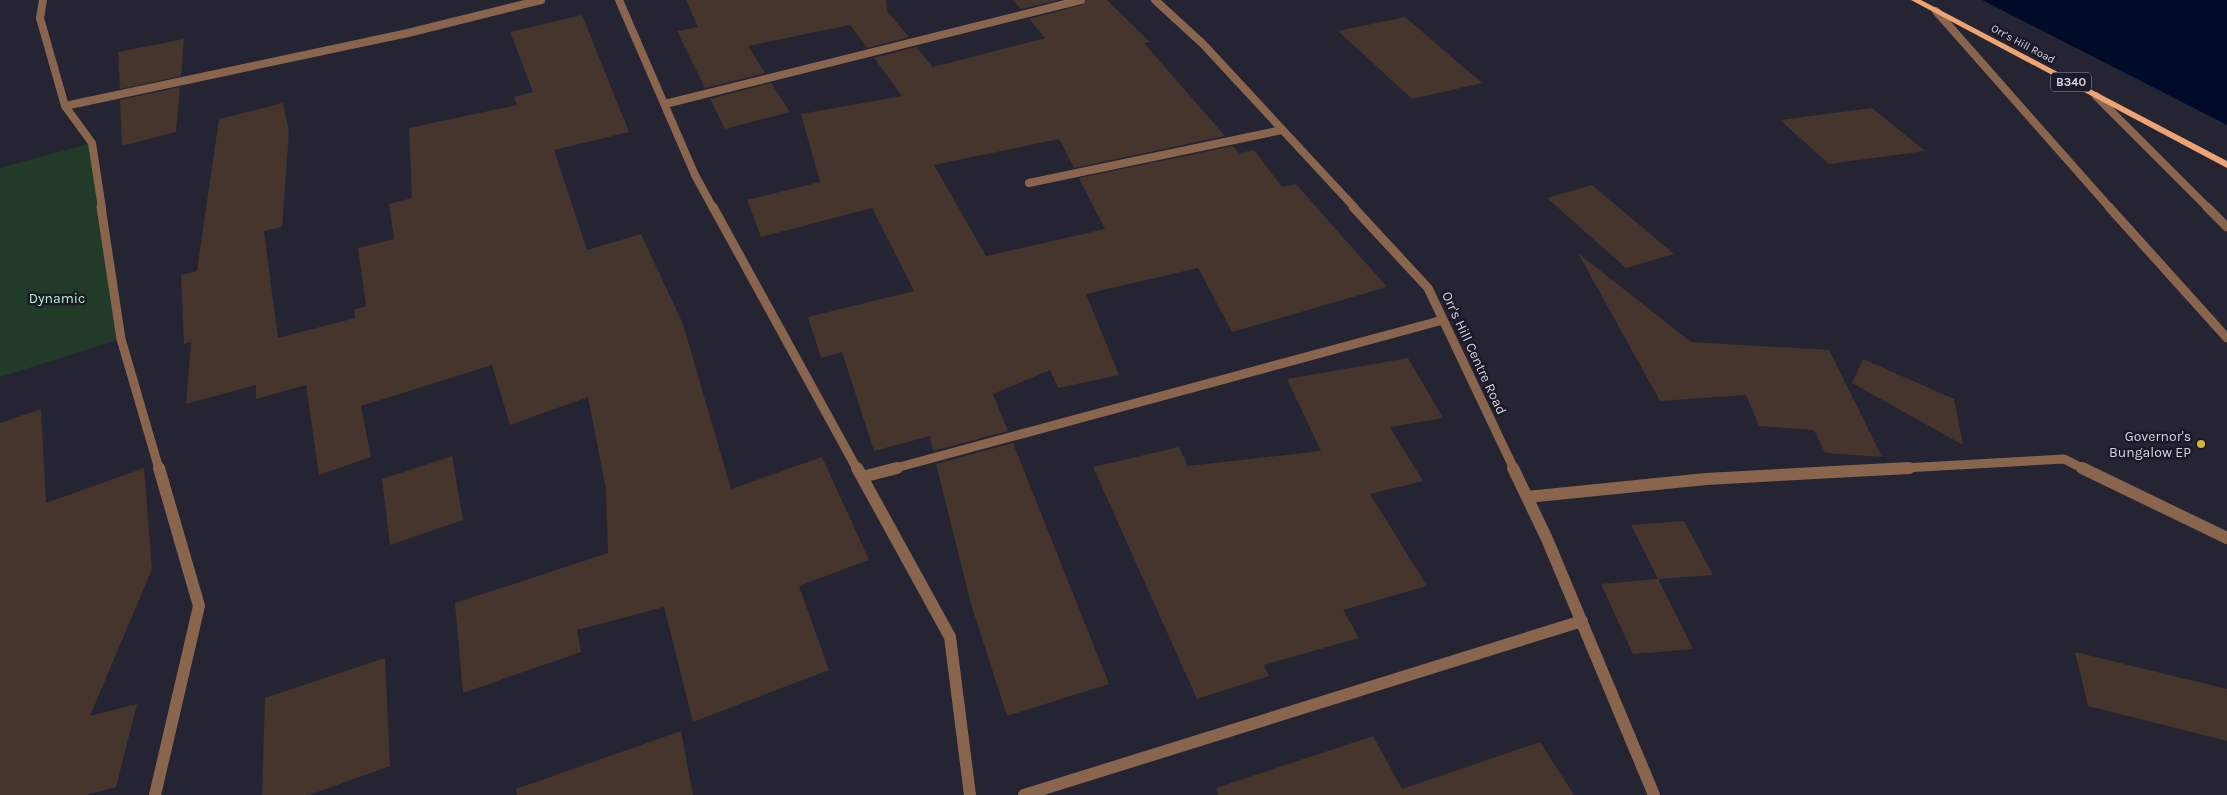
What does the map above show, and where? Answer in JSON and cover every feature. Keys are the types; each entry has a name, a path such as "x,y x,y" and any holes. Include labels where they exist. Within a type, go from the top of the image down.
{"main road":[{"name":"Orr’s Hill Road","path":"1915,0 2227,165"}],"street":[{"path":"43,0 40,18 64,106 92,143 121,339 199,606 155,795"},
{"path":"64,106 408,33 541,0"},
{"path":"619,0 695,175 950,637 970,795"},
{"path":"665,104 1081,0"},
{"name":"Orr's Hill Centre Road","path":"1155,0 1203,44 1428,288 1527,497 1582,621 1654,795"},
{"path":"1936,11 2160,265 2227,338"},
{"path":"2096,96 2227,227"},
{"path":"1029,183 1282,130"},
{"path":"862,477 1444,320"},
{"path":"1527,497 1706,479 2064,459 2227,538"},
{"path":"1024,795 1582,621"}],"green space":[{"name":"Dynamic","path":"92,143 121,339 0,377 0,168"}],"water":[{"path":"1982,0 2227,0 2227,125"}],"building":[{"path":"686,0 886,0 887,11 909,37 867,48 850,25 748,46 765,73 705,88 677,31 698,27"},
{"path":"1013,0 1058,0 1021,9"},
{"path":"1086,0 1107,0 1150,42 1144,43 1225,136 1074,168 1059,139 934,165 986,256 1105,229 1079,178 1233,146 1239,153 1254,150 1282,187 1296,184 1387,287 1232,332 1198,268 1086,294 1119,375 1058,388 1050,370 993,394 1008,431 933,451 930,436 874,451 842,352 821,358 808,317 914,291 872,208 761,237 747,200 820,182 801,114 902,96 874,58 916,47 933,67 1045,38 1029,19 1082,5"},
{"path":"582,15 629,132 554,150 587,250 641,234 683,324 731,489 822,457 869,560 799,586 829,670 693,722 664,607 577,630 581,652 463,693 455,603 608,553 606,489 588,397 510,425 492,365 361,406 371,457 319,475 306,385 256,399 256,385 186,404 191,342 184,344 181,275 197,271 219,119 283,103 289,132 282,227 264,231 278,338 355,318 354,310 366,306 358,248 394,239 389,204 412,198 409,128 517,105 514,97 533,92 510,32"},
{"path":"1405,17 1482,83 1412,99 1338,31"},
{"path":"184,39 181,76 120,89 118,52"},
{"path":"771,83 790,112 725,129 710,99"},
{"path":"180,87 176,132 122,146 120,100"},
{"path":"1872,108 1925,151 1829,164 1780,120"},
{"path":"1592,185 1674,254 1626,268 1547,198"},
{"path":"1578,253 1691,342 1829,350 1882,457 1825,453 1814,430 1759,426 1746,395 1660,401"},
{"path":"1408,358 1443,418 1390,427 1423,481 1370,494 1427,586 1343,610 1359,638 1264,665 1269,676 1197,699 1093,467 1179,447 1188,466 1321,451 1287,379"},
{"path":"1863,359 1954,399 1963,445 1852,383"},
{"path":"41,409 46,503 144,468 152,569 90,716 137,704 116,787 87,795 0,795 0,423"},
{"path":"1013,443 1109,684 1007,716 971,604 936,464"},
{"path":"452,456 463,520 390,545 382,479"},
{"path":"1684,521 1713,575 1658,579 1631,525"},
{"path":"1658,579 1693,649 1633,654 1601,584"},
{"path":"2075,652 2227,689 2227,741 2088,706"},
{"path":"385,658 390,766 309,795 262,795 265,698"},
{"path":"681,731 693,795 517,795 516,789"},
{"path":"1373,736 1402,789 1540,742 1574,795 1218,795 1216,788"}],"place":[{"name":"Governor's Bungalow EP","path":"2201,444"}]}
